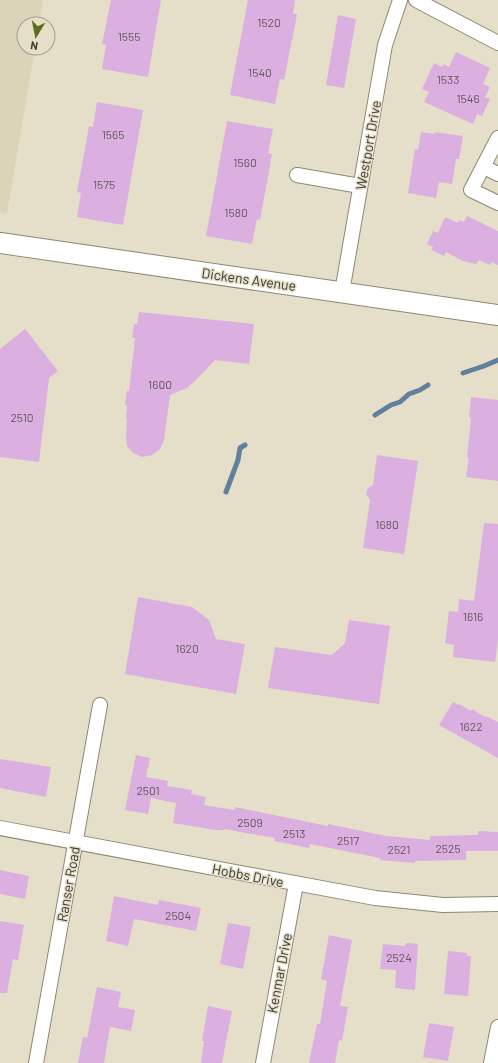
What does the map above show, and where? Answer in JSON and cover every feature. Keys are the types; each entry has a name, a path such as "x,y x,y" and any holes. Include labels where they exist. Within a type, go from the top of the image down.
{"street":[{"name":"Westport Drive","path":"342,292 385,45 400,0"},
{"path":"416,0 498,43"},
{"path":"498,138 471,190 498,203"},
{"path":"484,167 498,174"},
{"path":"297,175 360,186"},
{"name":"Dickens Avenue","path":"0,242 498,315"},
{"name":"Ranser Road","path":"36,1063 100,705"},
{"name":"Hobbs Drive","path":"0,828 359,895 408,902 467,905 498,904"},
{"name":"Kenmar Drive","path":"262,1063 296,884"},
{"path":"491,1063 498,1027"}],"shaded area":[{"path":"0,0 43,0 40,16 16,16 16,56 34,56 7,214 0,213"}],"building":[{"path":"111,0 161,0 148,77 102,69 106,45 102,44"},
{"path":"248,0 295,0 293,14 297,14 294,30 284,80 280,79 275,104 230,95"},
{"path":"338,15 356,19 344,88 326,85"},
{"path":"456,52 490,68 483,84 490,87 485,97 490,99 482,116 477,114 473,124 424,102 429,92 422,89 434,63 442,67 444,64 449,67"},
{"path":"97,102 143,110 123,225 77,217 81,193 77,192 89,126 93,127"},
{"path":"227,121 273,129 268,153 272,154 263,204 260,220 257,219 252,244 206,236"},
{"path":"421,132 435,134 435,132 463,136 459,159 456,159 452,184 439,182 436,198 408,193 415,149 418,150"},
{"path":"467,216 498,231 498,265 492,262 490,265 479,260 476,264 463,261 446,252 444,256 431,250 433,247 427,244 433,231 438,233 445,217 458,223 459,220 464,222"},
{"path":"139,312 254,324 249,364 215,360 187,388 170,395 164,440 160,449 152,455 142,457 133,453 127,446 127,406 125,405 127,390 129,391 135,338 132,338 134,324 137,324"},
{"path":"25,329 58,371 49,378 39,462 0,457 0,349"},
{"path":"471,397 498,400 498,481 466,477 469,458 467,458 471,418 469,418"},
{"path":"377,455 418,461 404,554 363,548 370,500 366,494 368,488 373,485"},
{"path":"484,523 498,524 498,639 495,662 453,657 454,645 445,643 449,611 458,612 459,599 474,601"},
{"path":"138,597 192,607 209,620 216,639 245,644 236,694 125,674"},
{"path":"349,620 390,626 379,704 268,688 275,647 332,655 345,643"},
{"path":"453,702 471,711 472,709 485,717 486,716 498,722 498,758 439,725"},
{"path":"136,755 150,758 146,777 168,781 167,786 192,790 191,794 206,797 204,805 234,810 235,807 386,836 430,840 430,836 478,835 478,831 498,832 498,851 466,851 466,860 415,861 415,863 380,860 380,858 310,844 309,848 274,841 275,838 224,829 215,830 173,823 176,803 151,798 148,814 125,810"},
{"path":"0,759 51,767 46,797 0,788"},
{"path":"0,870 29,876 25,899 0,894"},
{"path":"114,896 158,905 159,900 201,908 196,931 134,919 128,946 106,941"},
{"path":"0,921 24,925 18,960 13,959 7,993 0,993"},
{"path":"228,923 251,927 243,969 220,964"},
{"path":"329,935 352,940 340,1006 348,1007 342,1041 339,1040 335,1063 309,1063 317,1024 320,1024 327,981 321,979"},
{"path":"406,943 418,944 415,990 395,988 396,970 380,969 383,944 405,946"},
{"path":"448,951 467,953 467,956 471,956 468,996 444,994"},
{"path":"97,987 121,992 118,1007 135,1010 131,1031 110,1027 104,1063 78,1063 83,1037 87,1038"},
{"path":"208,1006 232,1011 222,1063 201,1063 204,1041 202,1041"},
{"path":"429,1023 454,1027 448,1061 423,1057"}],"waterway":[{"path":"463,373 498,360"},
{"path":"375,415 391,405 400,402 409,394 428,385"},
{"path":"226,492 238,460 240,448 245,445"}]}
